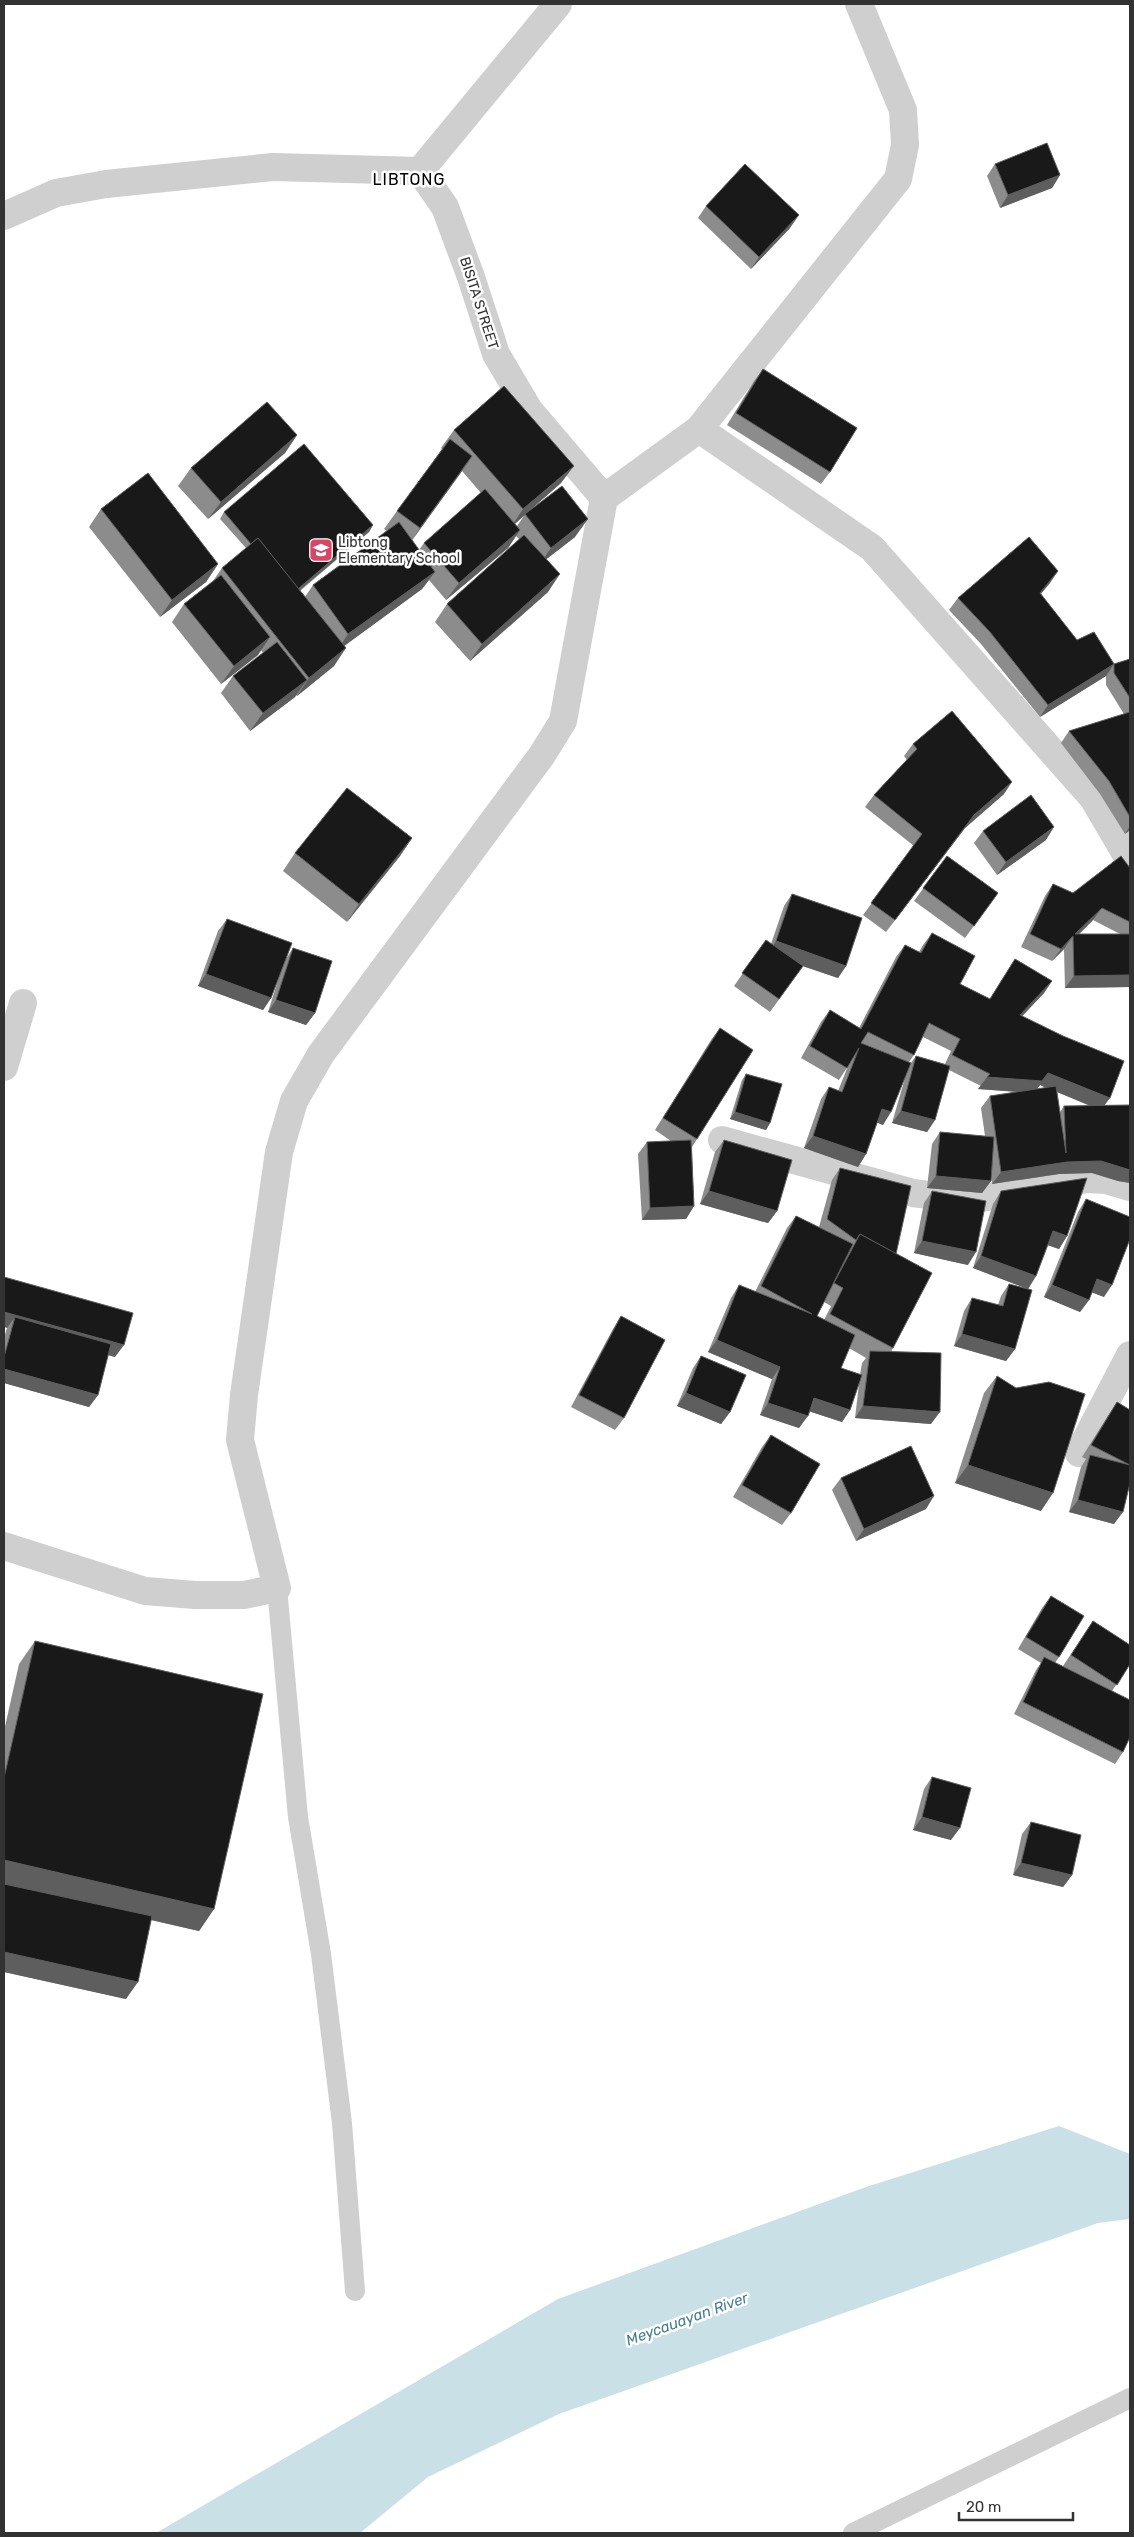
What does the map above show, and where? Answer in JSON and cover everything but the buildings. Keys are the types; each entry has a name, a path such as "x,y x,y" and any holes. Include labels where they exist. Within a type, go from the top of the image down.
{"street":[{"path":"4,216 56,193 106,184 273,167 420,171 558,4"},
{"path":"4,1546 145,1591 195,1595 244,1595 277,1588 240,1440 244,1394 279,1152 294,1101 321,1054 536,763 563,721 604,498 699,430 898,179 905,145 903,110 859,4"},
{"name":"BISITA STREET","path":"420,171 445,207 471,277 496,354 529,410 604,498"},
{"path":"699,430 872,548 1092,798 1130,861"},
{"path":"4,1067 23,1003"},
{"path":"722,1140 913,1193 958,1199 1011,1194 1086,1180 1106,1180 1130,1186"},
{"path":"1079,1452 1130,1355"}],"lane":[{"path":"277,1588 298,1817 321,1954 342,2123 355,2291"},
{"path":"853,2533 1130,2398"}],"water":[{"name":"Meycauayan River","path":"1059,2126 1130,2154 1130,2219 1098,2223 559,2414 428,2477 360,2533 156,2533 558,2299 866,2187"}],"place":[{"name":"Libtong Elementary School","path":"321,550"}],"district":[{"name":"LIBTONG","path":"409,179"}]}
